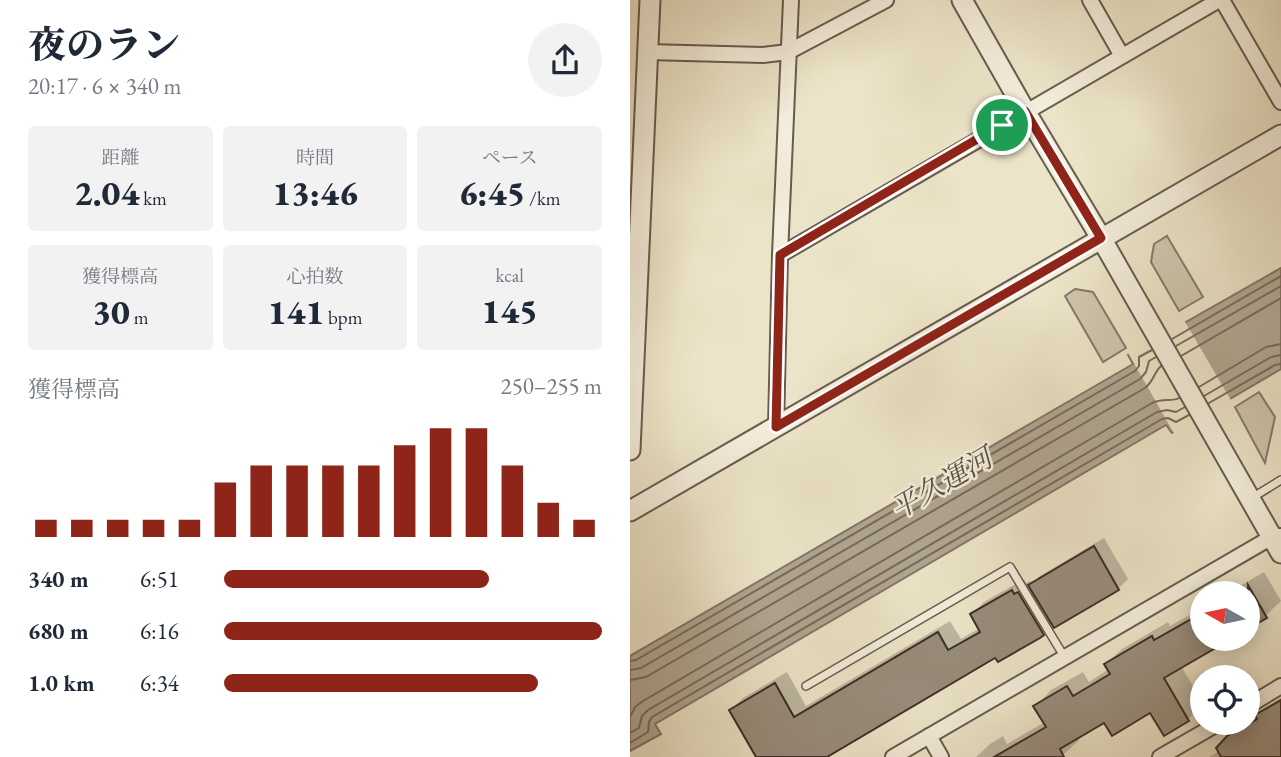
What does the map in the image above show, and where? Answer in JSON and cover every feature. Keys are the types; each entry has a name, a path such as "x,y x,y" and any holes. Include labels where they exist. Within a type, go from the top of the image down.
{"street":[{"path":"630,450 650,0"},
{"path":"776,427 790,0"},
{"path":"648,52 762,55 788,52 886,0"},
{"path":"893,757 1065,658 1278,542 1206,424 962,0"},
{"path":"1090,0 1122,56"},
{"path":"780,255 1221,0 1281,102"},
{"path":"630,511 1281,135"},
{"path":"1260,699 1281,687"},
{"path":"1160,757 1198,735"},
{"path":"929,736 941,757"}],"lane":[{"path":"1250,499 1281,480"},
{"path":"806,686 1010,567 1065,658"}],"shaded area":[{"path":"1167,236 1203,297 1179,311 1151,262 1154,244"},
{"path":"1075,289 1093,292 1126,348 1103,362 1065,296"},
{"path":"1259,392 1275,417 1265,463 1235,407"}],"water":[{"name":"平久運河","path":"1281,268 1281,369 1172,433 1166,425 655,724 661,734 630,751 630,656 1133,364 1128,355"}],"pier":[{"path":"1184,320 1232,402 1175,435 1127,351"}],"building":[{"path":"1094,546 1119,590 1054,628 1028,585"},
{"path":"1012,590 1014,594 1018,592 1044,635 998,662 995,658 827,757 756,757 729,710 775,683 794,717 938,632 948,650 980,632 970,614"},
{"path":"1260,606 1267,618 1260,622"},
{"path":"1190,620 1190,651 1210,651 1164,678 1189,721 1164,736 1150,713 1112,736 1104,723 1060,749 1064,757 994,757 1046,727 1033,706 1067,686 1073,696 1110,674 1104,664 1152,636 1154,640"},
{"path":"1281,700 1281,757 1221,757 1216,748 1229,735 1260,735 1260,712"}],"route":[{"path":"1025,111 1101,238 776,427 780,255 1002,125 1025,111"}]}
